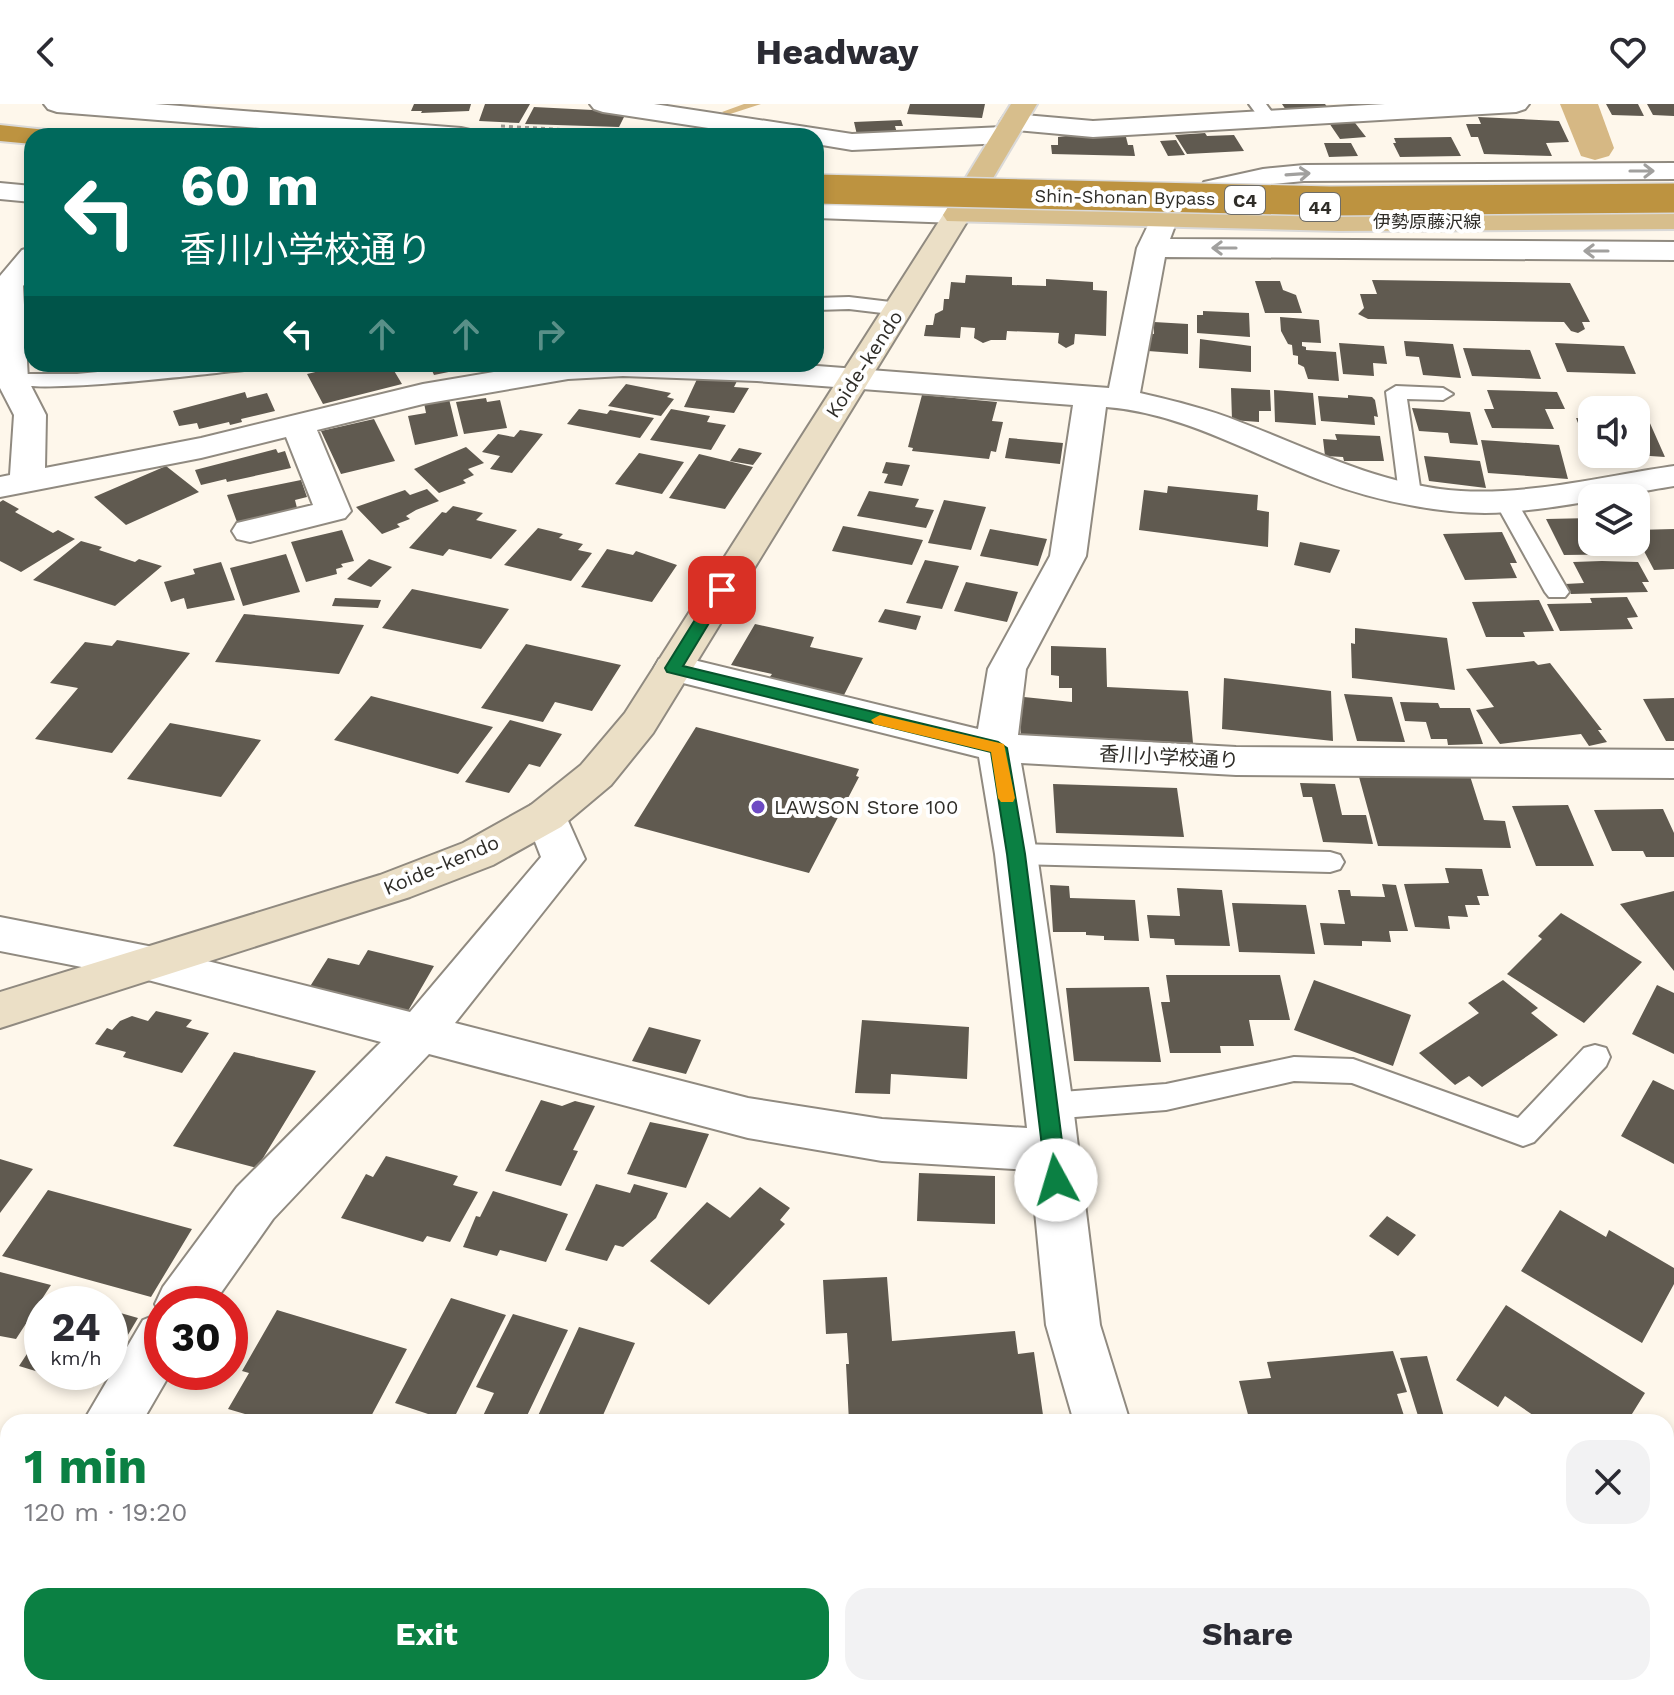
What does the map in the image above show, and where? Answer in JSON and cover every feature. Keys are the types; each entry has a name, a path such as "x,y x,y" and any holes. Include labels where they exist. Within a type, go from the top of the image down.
{"highway":[{"path":"0,133 24,135"},
{"name":"Shin-Shonan Bypass","path":"824,192 1330,201 1674,201"},
{"name":"Shin-Shonan Bypass","path":"824,218 1341,229 1671,248"}],"main road":[{"path":"962,207 1014,120"},
{"name":"伊勢原藤沢線","path":"962,207 1674,201"},
{"name":"伊勢原藤沢線","path":"962,207 1157,234 1674,220"},
{"name":"Koide-kendo","path":"0,1010 395,886 478,854 546,816 596,775 639,723 962,207"}],"street":[{"path":"57,104 368,128"},
{"path":"603,104 761,128"},
{"path":"824,138 852,142 1014,120 1093,129 1263,112 1516,104"},
{"path":"1369,173 1394,108"},
{"path":"1204,206 1214,188 1263,177 1304,173 1674,171"},
{"path":"0,191 24,193"},
{"path":"824,193 962,207"},
{"path":"824,210 962,207"},
{"path":"1100,1414 1073,1325 1016,854 998,748 998,725 1007,669 1068,556 1107,397 1157,234 1671,248"},
{"path":"24,264 4,285 12,380 30,415 14,484 201,448 423,394 551,372"},
{"path":"768,372 1107,397 1216,424 1337,475 1410,494 1459,501 1506,502 1674,476"},
{"path":"250,531 333,511 298,425"},
{"name":"香川小学校通り","path":"673,668 998,748 1236,761 1436,765 1674,764"},
{"path":"195,1286 255,1203 422,1031 563,859 546,816"},
{"path":"0,934 148,963 422,1031 748,1118 882,1140 1051,1129"},
{"path":"116,1414 144,1367"}],"lane":[{"path":"824,304 849,303 899,309"},
{"path":"12,380 77,380 160,372"},
{"path":"1410,494 1396,392 1443,394"},
{"path":"1506,502 1557,592"},
{"path":"1016,854 1330,862"},
{"path":"1051,1129 1166,1097 1294,1069 1353,1071 1523,1133 1595,1057"}],"building":[{"path":"414,104 471,104 469,111 421,113 411,111"},
{"path":"485,104 530,104 519,123 479,121"},
{"path":"910,104 985,104 982,118 907,114"},
{"path":"1282,104 1325,104 1328,108 1286,110"},
{"path":"1606,104 1638,104 1644,116 1612,115"},
{"path":"1647,104 1674,104 1674,116 1653,115"},
{"path":"534,107 626,113 619,127 525,124"},
{"path":"1478,117 1559,121 1569,142 1546,143 1552,156 1484,154 1478,137 1471,137 1466,124 1481,124"},
{"path":"1352,119 1366,137 1340,139 1327,120"},
{"path":"901,120 903,126 895,126 897,133 857,135 854,122"},
{"path":"1205,133 1207,136 1234,135 1244,151 1187,154 1175,135"},
{"path":"1058,137 1126,137 1128,145 1133,145 1135,156 1052,154 1051,145 1058,145"},
{"path":"1451,137 1461,156 1400,157 1393,143 1396,143 1394,138"},
{"path":"1176,140 1185,155 1168,156 1160,141"},
{"path":"1324,143 1351,143 1358,156 1329,157"},
{"path":"966,275 1012,277 1012,285 1046,286 1046,279 1093,282 1093,290 1107,291 1106,336 1075,334 1074,344 1066,348 1058,343 1059,333 1007,331 1006,340 983,343 974,338 975,328 961,327 960,338 924,336 926,325 933,325 935,314 943,310 944,299 949,299 951,282 965,283"},
{"path":"1372,280 1570,283 1590,322 1582,322 1585,329 1578,333 1571,331 1564,322 1368,319 1358,314 1364,308 1360,294 1377,294"},
{"path":"1255,281 1280,281 1283,290 1296,295 1302,313 1265,313"},
{"path":"1203,311 1249,313 1250,337 1197,333 1197,315 1203,315"},
{"path":"1280,317 1319,320 1321,343 1302,342 1302,346 1306,350 1336,352 1339,381 1308,379 1304,367 1298,364 1298,356 1293,355 1292,345 1288,344 1281,331"},
{"path":"1154,322 1188,324 1188,354 1148,351 1148,333 1154,334"},
{"path":"1200,339 1251,346 1251,372 1199,368"},
{"path":"1404,341 1453,344 1461,378 1423,375 1419,357 1406,356"},
{"path":"1339,343 1384,346 1387,364 1373,363 1374,376 1343,374"},
{"path":"1555,343 1624,346 1636,374 1567,372"},
{"path":"1463,348 1530,350 1541,379 1472,376"},
{"path":"395,372 402,384 323,404 307,374"},
{"path":"698,377 737,381 734,387 749,388 734,413 684,407"},
{"path":"626,384 671,393 667,397 674,399 661,416 608,406"},
{"path":"1231,388 1270,390 1271,411 1259,411 1259,422 1232,420"},
{"path":"1274,390 1313,393 1316,425 1275,422"},
{"path":"1487,390 1557,392 1565,409 1545,409 1554,429 1492,428 1484,409 1494,409"},
{"path":"245,392 247,398 267,393 275,411 241,419 242,422 230,425 229,422 199,429 197,423 179,426 173,411"},
{"path":"922,395 997,402 992,421 1003,422 996,452 991,451 989,459 912,451 913,448 908,447"},
{"path":"1348,395 1372,397 1375,400 1378,417 1374,416 1375,425 1321,421 1318,396 1348,398"},
{"path":"486,398 487,402 500,400 507,428 464,434 456,402"},
{"path":"449,399 458,436 415,445 408,416 426,413 424,403"},
{"path":"1412,408 1470,412 1478,445 1450,443 1448,433 1419,431"},
{"path":"579,409 607,414 610,410 654,418 640,438 567,424"},
{"path":"671,409 710,416 707,422 726,425 711,450 650,440"},
{"path":"374,419 395,461 341,474 321,431"},
{"path":"1650,423 1665,457 1650,456"},
{"path":"520,430 543,434 512,473 490,469 500,456 482,452 498,434 514,437"},
{"path":"1335,434 1380,436 1384,461 1344,461 1343,457 1325,456 1323,439 1337,440"},
{"path":"1009,438 1063,443 1060,464 1005,458"},
{"path":"1481,440 1559,445 1568,479 1488,473"},
{"path":"466,447 484,463 468,469 474,475 463,480 466,483 439,493 414,469"},
{"path":"739,448 762,453 753,465 730,461"},
{"path":"276,449 278,453 285,451 291,468 201,485 195,470"},
{"path":"639,453 684,462 662,494 615,484"},
{"path":"699,454 753,467 725,509 669,498"},
{"path":"1424,456 1480,461 1486,488 1429,481"},
{"path":"886,462 910,465 902,486 884,483 888,474 882,473"},
{"path":"166,466 199,492 126,525 94,497"},
{"path":"301,480 307,497 295,500 297,508 237,522 227,495"},
{"path":"1168,486 1258,495 1257,510 1269,512 1268,547 1139,530 1144,490 1167,493"},
{"path":"427,489 439,501 416,510 406,516 410,519 397,524 400,527 382,534 356,507 405,490 410,495"},
{"path":"869,491 919,499 915,507 934,510 926,528 857,516"},
{"path":"3,500 19,509 15,512 53,533 58,530 75,539 21,572 0,561 0,502"},
{"path":"944,500 986,507 971,550 928,543"},
{"path":"453,506 483,513 476,520 517,530 491,559 449,549 443,556 409,548 442,512 446,513"},
{"path":"1578,518 1578,555 1564,555 1546,519"},
{"path":"843,526 923,540 912,565 832,551"},
{"path":"538,528 563,534 559,538 583,544 578,550 592,553 571,581 504,565"},
{"path":"990,529 1047,539 1038,566 980,556"},
{"path":"1674,529 1674,569 1654,570 1647,556 1650,556 1650,530"},
{"path":"342,530 354,561 341,564 343,567 336,569 337,574 306,582 291,542"},
{"path":"1502,532 1517,563 1510,563 1517,578 1465,580 1443,534"},
{"path":"81,541 135,562 139,559 162,566 115,606 33,580"},
{"path":"1300,542 1340,550 1330,573 1294,565"},
{"path":"607,549 633,555 636,551 677,565 652,602 581,587"},
{"path":"286,554 300,592 243,606 230,568"},
{"path":"369,559 392,567 371,587 347,579"},
{"path":"925,560 959,566 942,609 906,603"},
{"path":"221,562 235,600 187,609 184,598 171,602 164,582 195,574 193,569"},
{"path":"1573,562 1638,562 1649,582 1642,582 1648,592 1571,594 1565,584 1584,583"},
{"path":"966,582 1018,592 1007,622 954,611"},
{"path":"412,589 509,609 481,649 382,628"},
{"path":"1627,597 1638,617 1627,618 1633,629 1560,631 1547,604 1592,603 1590,598"},
{"path":"335,598 381,600 378,608 332,606"},
{"path":"1539,600 1554,631 1523,632 1525,637 1486,637 1472,602"},
{"path":"885,609 921,616 916,630 878,622"},
{"path":"244,614 364,625 339,674 215,662"},
{"path":"755,624 814,637 810,647 863,658 844,695 769,678 772,674 731,665"},
{"path":"1355,628 1447,638 1455,690 1352,678 1351,643 1355,644"},
{"path":"117,640 190,653 112,753 35,739 78,688 50,683 85,642 112,646"},
{"path":"526,644 621,665 592,711 555,702 543,722 481,708"},
{"path":"1051,646 1106,648 1107,687 1188,691 1193,743 1021,735 1018,705 1023,705 1024,697 1072,702 1072,688 1059,688 1059,676 1051,675"},
{"path":"1534,661 1538,665 1550,663 1602,730 1598,730 1607,742 1589,746 1581,734 1500,744 1476,710 1494,707 1466,669"},
{"path":"1224,678 1331,691 1333,741 1222,729"},
{"path":"1344,694 1392,697 1405,742 1357,741"},
{"path":"371,696 493,727 458,774 334,740"},
{"path":"1674,698 1674,741 1666,741 1643,699"},
{"path":"1400,702 1438,703 1440,708 1470,708 1483,744 1448,745 1447,739 1431,739 1426,722 1405,721"},
{"path":"510,720 562,734 540,767 529,764 509,793 465,782"},
{"path":"170,723 261,740 221,797 127,779"},
{"path":"696,727 859,769 856,776 859,777 809,873 634,826"},
{"path":"1369,774 1470,776 1484,820 1505,821 1511,848 1378,846 1359,777 1370,778"},
{"path":"1300,783 1335,784 1342,815 1366,815 1373,844 1323,842 1312,797 1303,797"},
{"path":"1053,784 1177,788 1184,837 1056,833"},
{"path":"1568,805 1594,866 1536,866 1512,806"},
{"path":"1663,809 1674,833 1674,857 1646,857 1643,851 1612,851 1594,810"},
{"path":"1445,868 1482,869 1489,896 1477,896 1480,905 1465,905 1468,917 1448,916 1450,929 1415,927 1404,884 1449,883"},
{"path":"1382,884 1396,885 1408,931 1389,931 1391,942 1362,941 1362,946 1324,945 1320,923 1345,924 1338,890 1350,890 1351,896 1385,897"},
{"path":"1050,885 1069,886 1070,898 1135,900 1139,941 1104,940 1104,936 1086,935 1086,932 1053,932"},
{"path":"1177,888 1222,890 1230,946 1175,945 1174,939 1150,938 1147,915 1180,916"},
{"path":"1674,891 1674,971 1620,904"},
{"path":"1232,903 1306,905 1315,954 1239,952"},
{"path":"1561,913 1642,962 1584,1023 1507,974 1542,939 1538,936"},
{"path":"368,950 434,966 408,1011 309,988 328,958 359,965"},
{"path":"1166,975 1280,975 1290,1020 1249,1020 1254,1046 1220,1046 1221,1053 1170,1053 1161,1002 1170,1002"},
{"path":"1314,980 1411,1015 1393,1066 1294,1030"},
{"path":"1503,980 1538,1008 1531,1013 1558,1035 1482,1087 1469,1076 1455,1085 1419,1053 1479,1013 1468,1003"},
{"path":"1657,985 1674,993 1674,1054 1632,1034"},
{"path":"1149,987 1161,1062 1074,1061 1066,988"},
{"path":"156,1011 192,1020 186,1027 209,1033 182,1073 123,1057 126,1052 95,1044 107,1028 112,1030 120,1021 132,1016 148,1021"},
{"path":"862,1020 969,1027 967,1079 891,1074 890,1094 855,1093"},
{"path":"649,1027 701,1040 686,1074 632,1061"},
{"path":"234,1052 316,1071 257,1168 173,1146"},
{"path":"1653,1080 1674,1090 1674,1164 1621,1136"},
{"path":"541,1100 562,1106 575,1101 595,1106 573,1150 578,1151 561,1186 505,1171"},
{"path":"650,1122 709,1134 686,1188 627,1174"},
{"path":"386,1156 458,1176 453,1185 478,1192 450,1242 427,1236 423,1242 341,1218 366,1174 373,1177"},
{"path":"0,1159 33,1169 0,1213"},
{"path":"919,1173 995,1176 995,1224 917,1221"},
{"path":"596,1184 630,1193 634,1184 668,1193 656,1218 623,1247 615,1245 607,1261 565,1250"},
{"path":"760,1187 790,1208 780,1220 785,1224 709,1305 650,1261 707,1202 730,1218"},
{"path":"48,1190 192,1229 158,1286 144,1286 144,1295 128,1291 128,1286 111,1286 2,1256"},
{"path":"493,1191 568,1214 546,1262 500,1250 497,1256 463,1247 476,1216 480,1217"},
{"path":"1560,1210 1606,1237 1609,1230 1674,1268 1674,1284 1642,1343 1521,1271"},
{"path":"1387,1216 1416,1235 1398,1256 1369,1236"},
{"path":"0,1272 51,1285 24,1286 24,1327 16,1339 0,1336"},
{"path":"887,1277 892,1341 1015,1331 1018,1354 1034,1352 1043,1414 849,1414 847,1333 826,1334 823,1280"},
{"path":"451,1298 506,1315 456,1414 428,1414 395,1403"},
{"path":"1506,1305 1645,1393 1632,1414 1531,1414 1505,1396 1498,1407 1456,1380"},
{"path":"277,1310 407,1349 372,1414 245,1414 228,1409 239,1390 248,1390 248,1361"},
{"path":"513,1314 568,1330 528,1414 484,1414 494,1393 476,1387"},
{"path":"128,1315 138,1318 128,1335"},
{"path":"579,1327 635,1343 604,1414 539,1414"},
{"path":"1393,1351 1407,1392 1397,1394 1403,1414 1248,1414 1239,1381 1271,1378 1267,1362"},
{"path":"1427,1356 1443,1414 1417,1414 1400,1358"}],"waterway":[{"path":"727,112 756,104"},
{"path":"1579,104 1595,148"}],"slow traffic":[{"path":"880,720 998,748 1007,798"}],"place":[{"name":"LAWSON Store 100","path":"758,807"}],"route":[{"path":"722,590 673,668 998,748 1016,854 1056,1180"}]}
